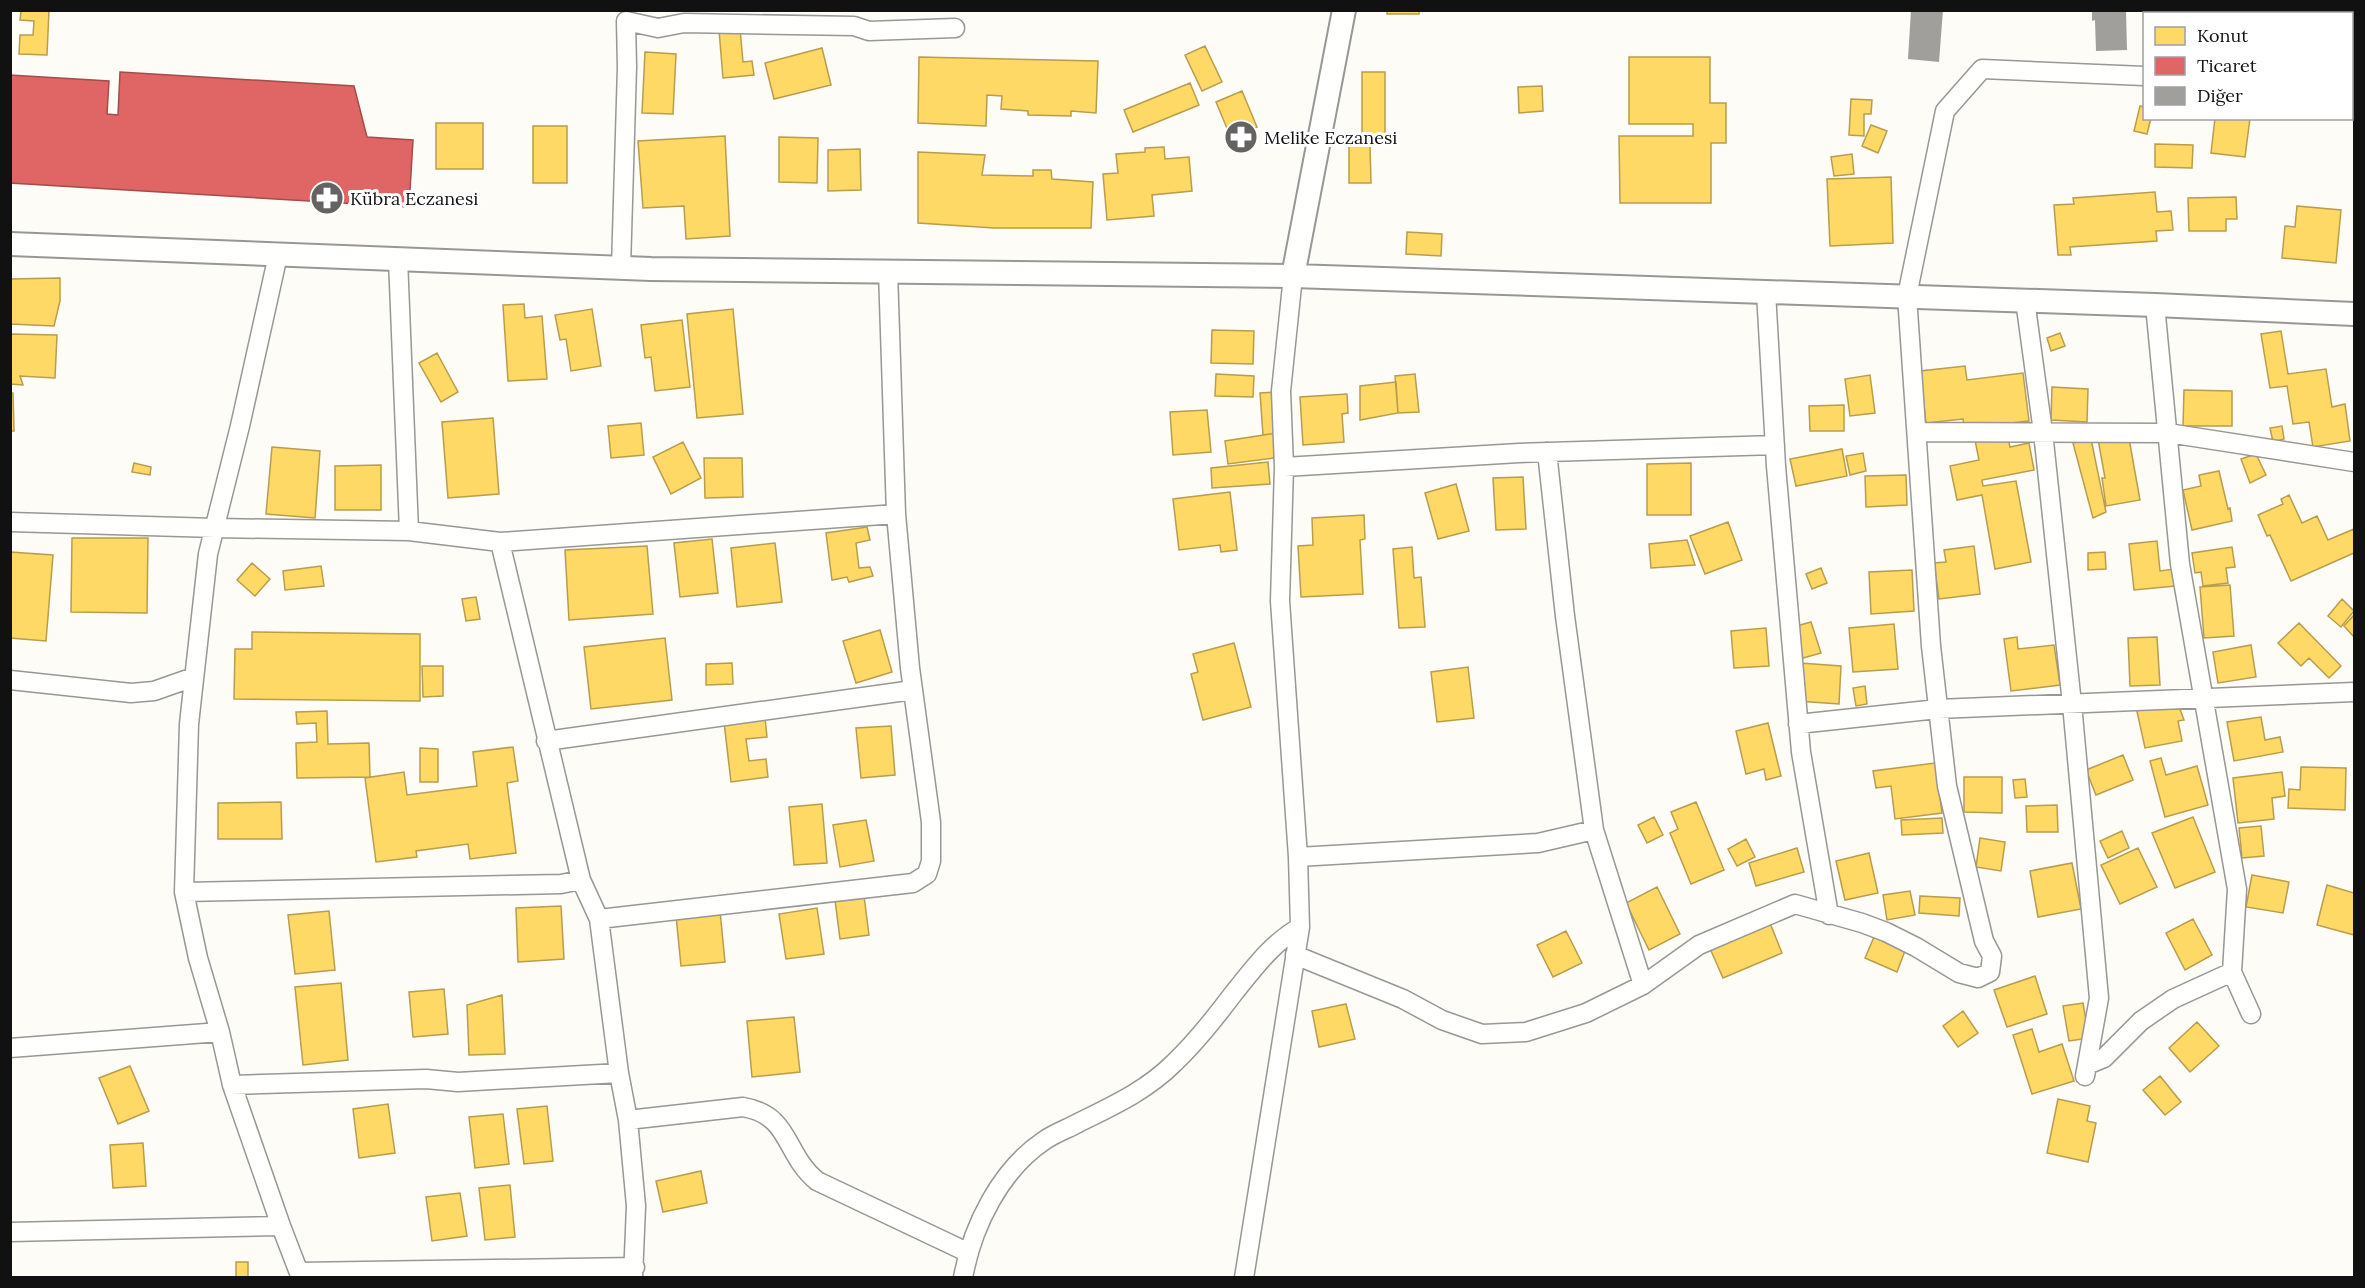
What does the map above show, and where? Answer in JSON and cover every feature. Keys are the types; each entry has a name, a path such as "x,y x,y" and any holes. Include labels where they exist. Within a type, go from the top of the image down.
{"street":[{"path":"1244,1278 1300,927 1298,857 1280,601 1284,467 1281,391 1293,276 1344,10"},
{"path":"621,268 627,78 625,16 657,28 684,23 854,26 869,31 955,28"},
{"path":"1295,955 1403,999 1442,1020 1482,1034 1526,1032 1586,1013 1643,984 1699,945 1795,904 1886,932 1959,973 1978,978 1990,972 1992,956 1984,941 1947,786 1931,646 1907,296 1944,111 1983,69 2143,76"},
{"path":"10,244 621,268 1293,276 2025,300 2355,314"},
{"path":"278,255 240,426 208,554 189,724 184,892 198,958 220,1032 232,1085 300,1275 634,1272 636,1206 628,1120 619,1073 599,919 581,880 500,542"},
{"path":"398,259 409,531"},
{"path":"599,919 913,883 927,874 931,861 931,822 913,690 896,514 888,272"},
{"path":"1766,292 1775,445 1798,724 1829,915"},
{"path":"2025,300 2043,432 2072,704 2099,998 2086,1071 2104,1058 2141,1021 2173,999 2232,972"},
{"path":"2156,305 2180,564 2237,889 2232,972 2251,1014"},
{"path":"1917,432 2168,433 2355,462"},
{"path":"1284,467 1547,452 1775,445"},
{"path":"1547,452 1565,616 1594,830 1643,984"},
{"path":"10,522 409,531 500,542 896,514"},
{"path":"10,680 131,693 154,692 191,678 193,689"},
{"path":"546,741 913,690"},
{"path":"1798,724 1938,709 2355,692"},
{"path":"1298,857 1538,843 1594,830"},
{"path":"184,892 561,884 581,880"},
{"path":"963,1278 980,1221 998,1190 1021,1161 1045,1140 1136,1094 1155,1080 1182,1054 1264,954 1300,927"},
{"path":"10,1048 220,1032"},
{"path":"232,1085 426,1080 458,1082 619,1073"},
{"path":"628,1120 742,1107 761,1112 778,1124 803,1167 817,1181 969,1253"},
{"path":"10,1232 281,1226"}],"building: Konut":[{"path":"21,10 49,10 47,55 19,54 20,35 33,35 34,21 20,20"},
{"path":"1387,10 1419,10 1419,14 1387,14"},
{"path":"740,29 743,62 752,61 754,75 723,78 719,30"},
{"path":"1205,46 1222,82 1202,91 1185,55"},
{"path":"822,48 831,85 774,99 765,63"},
{"path":"645,52 676,54 673,114 642,113"},
{"path":"919,57 1098,61 1096,113 1071,111 1071,116 1028,115 1028,111 1001,109 1002,96 987,95 986,126 918,123"},
{"path":"1629,57 1710,57 1710,103 1726,103 1726,143 1711,143 1711,203 1620,203 1619,136 1693,136 1693,124 1629,124"},
{"path":"1362,72 1385,72 1385,135 1362,135"},
{"path":"1190,83 1199,105 1133,132 1124,110"},
{"path":"1542,86 1543,111 1519,113 1518,87"},
{"path":"1242,91 1257,127 1231,138 1216,102"},
{"path":"1851,99 1872,100 1871,114 1864,114 1864,136 1849,135"},
{"path":"2140,106 2143,107 2143,120 2150,120 2147,134 2134,131"},
{"path":"2215,120 2250,120 2245,157 2211,153"},
{"path":"436,123 483,123 483,169 436,169"},
{"path":"1871,125 1887,131 1878,153 1862,146"},
{"path":"533,126 567,126 567,183 533,183"},
{"path":"725,136 730,236 686,239 684,206 643,208 638,141"},
{"path":"779,137 818,138 817,183 779,182"},
{"path":"2155,144 2193,145 2192,168 2155,167"},
{"path":"1349,145 1370,145 1371,183 1349,183"},
{"path":"1164,147 1165,159 1189,157 1192,191 1152,195 1154,216 1107,220 1103,174 1118,173 1116,154 1145,152 1145,148"},
{"path":"860,149 861,190 828,191 828,150"},
{"path":"918,152 985,155 982,175 1033,176 1033,170 1051,170 1052,179 1093,182 1091,228 994,228 918,223"},
{"path":"1852,154 1854,174 1834,176 1831,157"},
{"path":"1891,177 1893,243 1830,246 1827,179"},
{"path":"2155,192 2157,212 2171,211 2173,230 2156,231 2157,241 2070,247 2071,255 2058,255 2054,205 2074,204 2073,198"},
{"path":"2236,197 2237,219 2226,219 2226,231 2189,231 2188,198"},
{"path":"2297,206 2341,210 2336,263 2282,258 2285,226 2295,227"},
{"path":"1407,232 1442,234 1441,256 1406,254"},
{"path":"60,278 60,301 54,326 10,324 10,279"},
{"path":"524,304 525,318 542,316 547,379 508,381 503,305"},
{"path":"592,309 601,366 571,371 566,339 560,340 555,315"},
{"path":"733,309 743,414 697,418 687,314"},
{"path":"682,320 690,387 655,391 651,357 645,358 641,325"},
{"path":"1212,330 1254,331 1253,364 1211,363"},
{"path":"2281,331 2288,374 2326,369 2332,407 2345,404 2350,441 2313,447 2309,422 2293,424 2287,386 2270,388 2261,334"},
{"path":"2060,333 2065,346 2051,351 2047,338"},
{"path":"10,334 57,335 55,378 20,376 23,385 10,384"},
{"path":"437,353 458,392 441,402 419,363"},
{"path":"1965,366 1967,380 2023,373 2029,421 1964,428 1963,419 1926,423 1920,371"},
{"path":"1216,374 1254,376 1253,397 1215,396"},
{"path":"1415,374 1419,412 1398,413 1395,376"},
{"path":"1870,375 1875,413 1850,416 1845,379"},
{"path":"1396,382 1398,413 1360,420 1360,386"},
{"path":"2052,387 2088,389 2087,422 2051,420"},
{"path":"2184,390 2232,391 2232,426 2183,426"},
{"path":"1278,392 1277,433 1263,435 1260,393"},
{"path":"10,393 13,393 14,431 10,431"},
{"path":"1347,394 1348,413 1342,414 1344,442 1303,445 1300,397"},
{"path":"1844,405 1844,431 1810,431 1809,406"},
{"path":"1207,410 1211,452 1173,455 1170,412"},
{"path":"493,418 499,494 448,498 442,422"},
{"path":"641,423 644,455 611,458 608,426"},
{"path":"2282,426 2284,439 2273,442 2270,428"},
{"path":"1277,433 1281,457 1228,464 1225,441"},
{"path":"2128,433 2140,500 2106,506 2102,478 2105,478 2098,439"},
{"path":"2007,435 2010,447 2029,443 2034,470 1982,480 1983,486 2016,481 2031,562 1995,569 1982,495 1957,500 1950,466 1979,460 1975,440"},
{"path":"2091,439 2106,512 2093,518 2073,443"},
{"path":"683,442 701,478 671,494 653,457"},
{"path":"272,447 320,451 315,518 266,514"},
{"path":"1842,449 1847,476 1796,486 1790,459"},
{"path":"1863,453 1866,471 1850,475 1846,456"},
{"path":"2256,454 2266,475 2250,483 2241,459"},
{"path":"704,458 742,458 743,497 705,498"},
{"path":"1268,462 1270,484 1212,488 1211,468"},
{"path":"134,463 151,467 150,475 132,472"},
{"path":"1691,463 1691,515 1647,515 1647,464"},
{"path":"381,465 381,510 335,510 335,466"},
{"path":"2219,471 2232,521 2192,530 2183,490 2201,486 2199,475"},
{"path":"1906,475 1907,505 1866,507 1865,476"},
{"path":"1523,477 1526,529 1496,530 1493,478"},
{"path":"1456,484 1469,531 1438,539 1425,493"},
{"path":"1230,492 1237,550 1221,552 1220,545 1179,550 1173,499"},
{"path":"2289,495 2302,523 2317,516 2328,540 2354,529 2354,553 2291,581 2258,515 2283,504 2281,499"},
{"path":"1364,515 1365,539 1360,540 1363,594 1301,597 1298,546 1313,545 1312,518"},
{"path":"1728,522 1742,560 1705,574 1690,536"},
{"path":"867,527 870,540 856,543 859,568 870,567 873,576 849,582 847,577 832,580 826,533"},
{"path":"72,538 148,538 147,613 71,612"},
{"path":"712,539 718,593 680,597 674,543"},
{"path":"1687,540 1695,565 1651,568 1649,544"},
{"path":"2157,541 2160,571 2174,569 2175,586 2134,590 2129,544"},
{"path":"775,543 782,602 737,607 731,548"},
{"path":"647,546 653,614 569,620 565,550"},
{"path":"1974,546 1980,594 1939,599 1934,563 1946,562 1944,550"},
{"path":"1412,547 1414,578 1421,577 1425,627 1399,628 1393,549"},
{"path":"2232,547 2235,567 2226,568 2228,583 2203,586 2201,572 2195,573 2192,553"},
{"path":"10,552 53,555 46,641 10,638"},
{"path":"2105,552 2106,569 2088,570 2088,553"},
{"path":"252,563 270,579 255,596 237,580"},
{"path":"321,566 324,586 285,590 283,571"},
{"path":"1821,568 1827,583 1812,589 1806,574"},
{"path":"1912,570 1914,611 1871,614 1869,572"},
{"path":"2230,585 2234,636 2204,638 2200,587"},
{"path":"476,597 480,619 466,621 462,599"},
{"path":"2342,599 2354,611 2341,627 2328,616"},
{"path":"2354,615 2354,637 2344,626"},
{"path":"1811,622 1821,653 1803,658 1793,627"},
{"path":"2299,623 2341,666 2329,678 2309,658 2301,666 2278,643"},
{"path":"1894,624 1898,669 1853,672 1849,628"},
{"path":"1766,628 1769,666 1734,668 1731,631"},
{"path":"880,630 892,672 856,683 843,641"},
{"path":"252,632 420,634 420,701 234,699 235,649 252,649"},
{"path":"2017,637 2018,649 2054,645 2060,685 2011,691 2004,639"},
{"path":"2157,637 2160,685 2130,686 2128,638"},
{"path":"665,638 672,700 591,709 584,647"},
{"path":"1234,643 1251,707 1203,720 1191,674 1198,672 1193,654"},
{"path":"2251,645 2256,677 2218,683 2213,652"},
{"path":"732,663 733,684 706,685 706,664"},
{"path":"1800,663 1841,666 1839,704 1797,701"},
{"path":"422,666 443,666 443,696 423,697"},
{"path":"1468,667 1474,718 1437,722 1431,672"},
{"path":"1865,686 1867,704 1856,706 1853,688"},
{"path":"2177,701 2184,720 2178,721 2182,741 2145,748 2136,707"},
{"path":"327,711 328,744 369,743 370,777 297,778 296,743 317,742 316,723 297,724 296,712"},
{"path":"2261,717 2265,740 2280,737 2283,752 2234,761 2227,722"},
{"path":"765,718 767,737 746,739 749,761 766,759 768,777 731,782 724,722"},
{"path":"1768,723 1781,776 1766,780 1764,769 1746,774 1736,731"},
{"path":"891,726 895,775 861,778 856,728"},
{"path":"513,747 518,781 507,783 516,853 470,859 468,844 416,851 417,857 376,862 365,778 404,772 407,795 477,786 473,752"},
{"path":"420,748 438,749 438,782 420,782"},
{"path":"2123,755 2133,780 2096,795 2086,770"},
{"path":"2161,758 2166,775 2197,766 2208,805 2165,817 2150,761"},
{"path":"1935,763 1942,813 1895,819 1891,786 1876,788 1873,771"},
{"path":"2301,767 2346,768 2345,810 2288,808 2289,789 2300,790"},
{"path":"2282,772 2285,796 2272,798 2274,819 2238,823 2233,778"},
{"path":"1964,777 2002,777 2002,813 1964,812"},
{"path":"2025,779 2027,797 2015,798 2013,780"},
{"path":"281,802 282,839 218,839 218,803"},
{"path":"1696,802 1724,870 1691,884 1670,833 1678,829 1671,812"},
{"path":"822,804 827,863 794,865 789,807"},
{"path":"2057,805 2058,832 2027,832 2026,806"},
{"path":"1654,817 1663,835 1647,843 1638,825"},
{"path":"2193,817 2215,872 2175,888 2152,833"},
{"path":"1942,818 1943,833 1902,835 1901,820"},
{"path":"866,820 874,861 840,867 833,825"},
{"path":"2261,826 2264,856 2242,858 2239,828"},
{"path":"2122,831 2129,848 2108,858 2100,841"},
{"path":"1980,838 2005,842 2001,871 1976,867"},
{"path":"1746,839 1755,857 1737,866 1728,849"},
{"path":"1797,848 1804,872 1756,886 1749,863"},
{"path":"2138,848 2157,887 2120,904 2101,865"},
{"path":"1869,853 1878,893 1845,900 1836,861"},
{"path":"2072,863 2081,909 2038,917 2030,871"},
{"path":"2252,875 2289,882 2283,913 2246,907"},
{"path":"2327,885 2354,893 2354,935 2317,925"},
{"path":"1657,887 1680,934 1649,950 1626,903"},
{"path":"1910,891 1915,915 1887,920 1883,895"},
{"path":"864,896 869,935 840,939 835,900"},
{"path":"1920,896 1960,898 1959,916 1919,913"},
{"path":"561,906 564,959 518,962 516,908"},
{"path":"817,908 824,954 786,959 779,914"},
{"path":"329,911 335,970 295,974 288,915"},
{"path":"720,911 725,962 681,966 676,916"},
{"path":"1768,918 1782,953 1723,978 1708,944"},
{"path":"2193,919 2212,955 2185,970 2166,933"},
{"path":"1566,931 1582,963 1553,977 1537,945"},
{"path":"1874,937 1905,951 1897,972 1865,958"},
{"path":"2035,976 2047,1014 2007,1027 1994,990"},
{"path":"341,983 348,1060 303,1065 295,987"},
{"path":"444,989 448,1034 413,1037 409,992"},
{"path":"502,995 505,1054 469,1055 467,1005"},
{"path":"2083,1003 2089,1038 2069,1041 2063,1006"},
{"path":"1346,1004 1355,1039 1319,1047 1312,1011"},
{"path":"1963,1011 1978,1033 1958,1047 1943,1026"},
{"path":"794,1017 800,1072 752,1077 747,1021"},
{"path":"2197,1022 2219,1046 2190,1072 2169,1048"},
{"path":"2032,1029 2039,1052 2062,1044 2074,1081 2032,1094 2013,1035"},
{"path":"130,1066 149,1111 118,1124 99,1078"},
{"path":"2160,1076 2181,1102 2165,1115 2143,1090"},
{"path":"2058,1099 2090,1106 2087,1121 2096,1123 2088,1162 2047,1153"},
{"path":"388,1104 395,1153 359,1158 353,1109"},
{"path":"547,1106 553,1161 524,1164 517,1109"},
{"path":"503,1114 509,1164 475,1168 469,1117"},
{"path":"143,1143 146,1186 113,1188 110,1145"},
{"path":"701,1171 707,1203 663,1212 656,1181"},
{"path":"510,1185 515,1237 485,1240 479,1188"},
{"path":"460,1193 467,1236 432,1241 426,1197"},
{"path":"236,1262 248,1262 248,1278 236,1278"}],"building: Ticaret":[{"path":"120,72 354,86 367,137 413,140 409,207 10,183 10,75 109,81 107,114 118,115"}],"building: Diğer":[{"path":"1911,10 1943,10 1939,62 1908,59"},
{"path":"2092,10 2126,10 2127,50 2096,51 2095,20 2092,21"}],"place":[{"name":"Melike Eczanesi","path":"1241,137"},
{"name":"Kübra Eczanesi","path":"327,198"}]}
